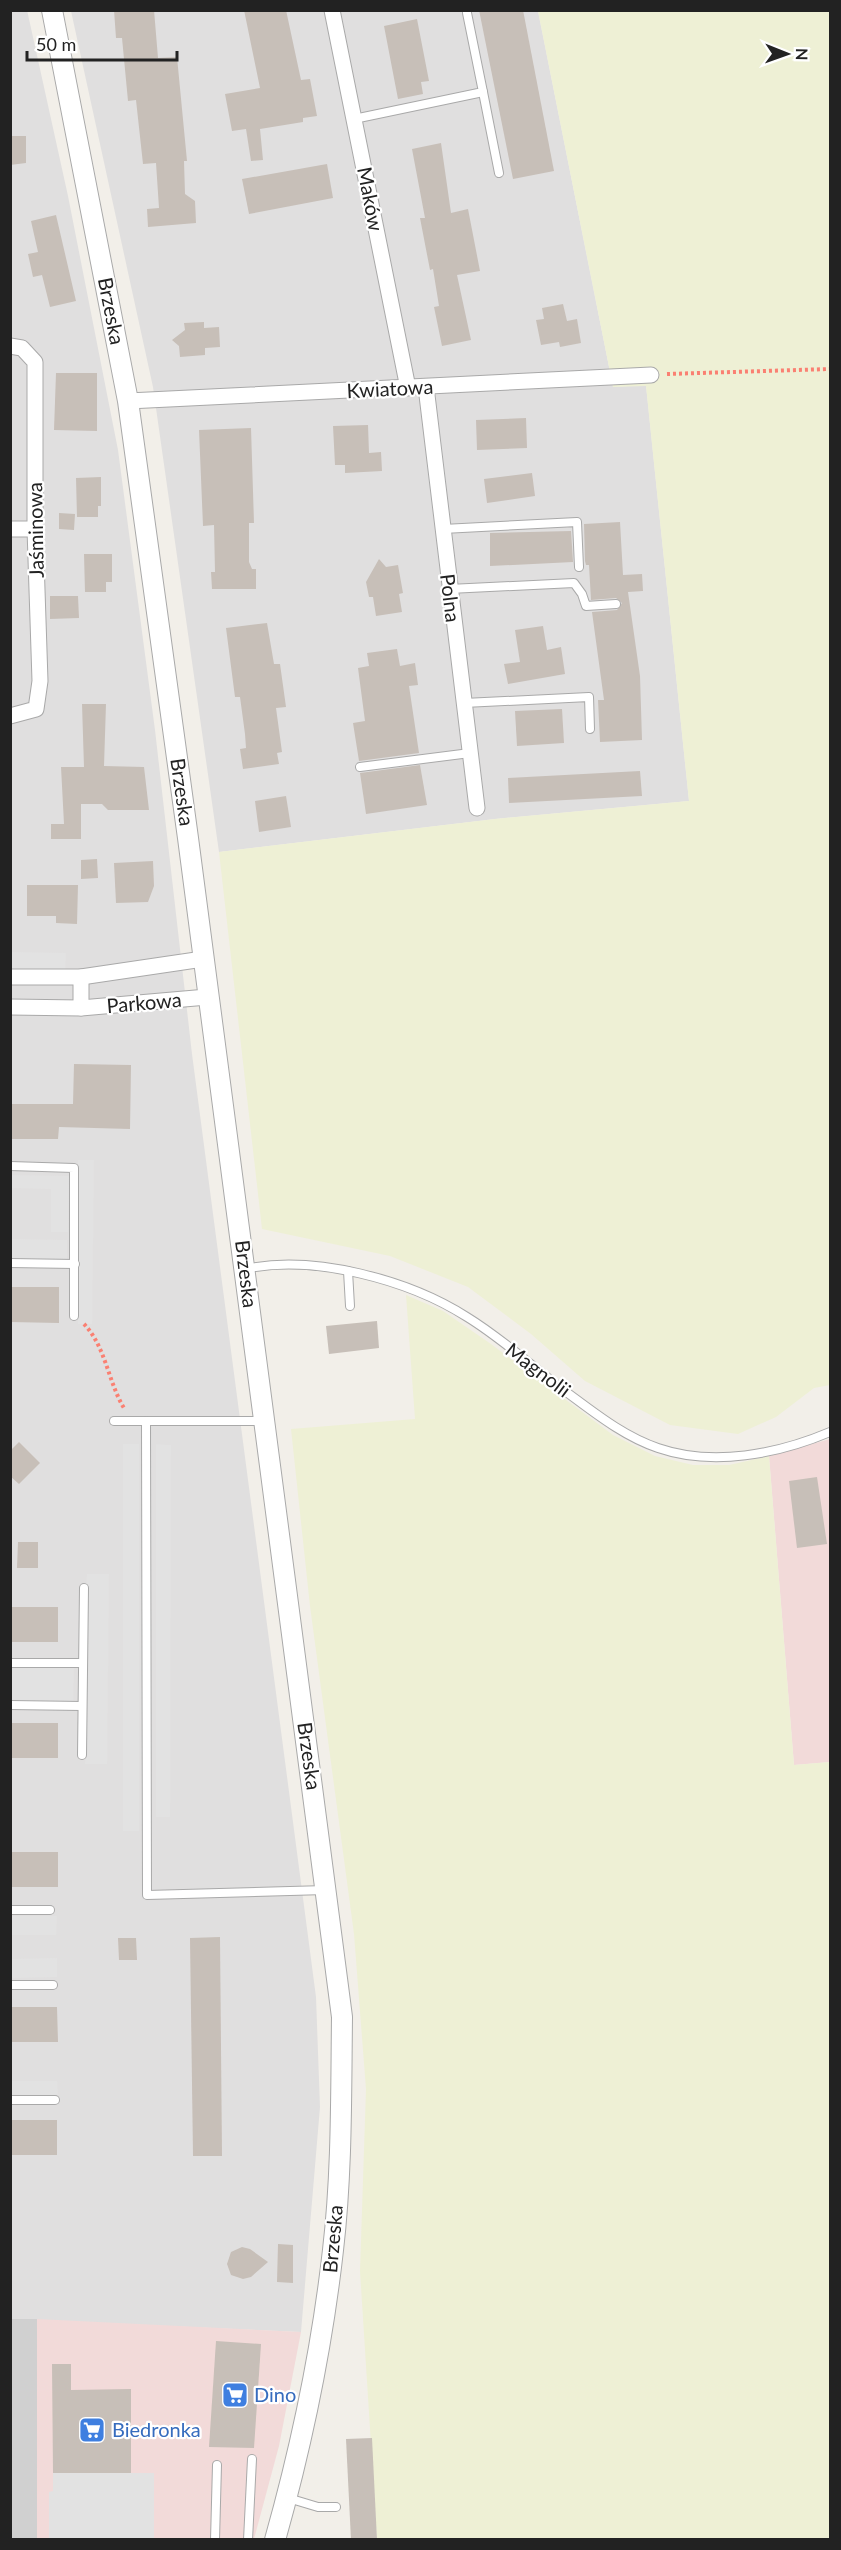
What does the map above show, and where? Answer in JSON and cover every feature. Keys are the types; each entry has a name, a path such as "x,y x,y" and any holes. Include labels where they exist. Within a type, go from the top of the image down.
{"street":[{"name":"Brzeska","path":"52,10 128,401 245,1269 342,2017 340,2151 334,2248 311,2401 275,2540"},
{"name":"Maków","path":"332,10 408,388"},
{"name":"Jaśminowa","path":"10,346 29,352 35,362 36,373 34,529 40,681 36,709 10,716"},
{"name":"Kwiatowa","path":"128,401 651,375"},
{"name":"Polna","path":"426,387 441,529 477,808"},
{"path":"10,529 34,529"},
{"name":"Parkowa","path":"10,977 81,977 203,959"},
{"name":"Parkowa","path":"81,977 81,1008"},
{"name":"Parkowa","path":"10,1008 81,1008 207,997"}],"lane":[{"path":"467,13 499,173"},
{"path":"354,119 483,92"},
{"path":"441,529 577,522 579,567"},
{"path":"449,589 574,583 582,594 585,606 616,604"},
{"path":"464,703 589,697 590,729"},
{"path":"360,767 470,753"},
{"path":"10,1166 74,1168 74,1316"},
{"path":"10,1263 75,1264"},
{"name":"Magnolii","path":"245,1269 296,1265 348,1271 432,1298 468,1317 610,1424 657,1448 684,1455 735,1456 768,1452 831,1432"},
{"path":"348,1271 350,1306"},
{"path":"114,1421 263,1421"},
{"path":"146,1421 147,1895 327,1890"},
{"path":"82,1755 84,1588"},
{"path":"10,1663 83,1663"},
{"path":"10,1705 82,1706"},
{"path":"10,1910 50,1910"},
{"path":"10,1985 53,1985"},
{"path":"10,2100 55,2100"},
{"path":"248,2540 252,2458"},
{"path":"215,2540 217,2465"},
{"path":"286,2498 318,2507 336,2507"}],"path":[{"path":"651,375 831,369"},
{"path":"74,1316 86,1326 106,1361 115,1395 133,1421"}],"shaded area":[{"path":"27,10 68,196 118,450 155,730 192,1054 316,1997 320,2107 301,2332 11,2319 10,11"},
{"path":"71,11 538,11 613,387 646,385 689,801 495,819 219,852 153,387"},
{"path":"11,952 66,953 65,971 11,971"},
{"path":"78,1160 94,1160 92,1324 78,1324"},
{"path":"11,1175 69,1176 68,1232 51,1232 51,1189 11,1188"},
{"path":"11,1239 67,1240 67,1260 11,1259"},
{"path":"830,1439 830,1762 794,1765 769,1456"},
{"path":"123,1444 139,1444 139,1831 123,1831"},
{"path":"156,1444 171,1445 170,1817 156,1817"},
{"path":"87,1574 109,1574 107,1764 85,1764"},
{"path":"11,1666 74,1667 73,1703 11,1702"},
{"path":"11,1916 57,1916 56,1935 11,1935"},
{"path":"57,1958 57,1977 11,1978 11,1959"},
{"path":"10,2081 57,2081 58,2095 11,2095"},
{"path":"11,2319 37,2319 37,2539 11,2539"},
{"path":"37,2319 301,2332 279,2446 254,2539 37,2540"},
{"path":"53,2473 154,2473 154,2539 49,2539 49,2492 53,2491"}],"green space":[{"path":"538,11 830,11 830,1385 814,1388 776,1417 738,1434 670,1425 585,1381 531,1334 468,1287 390,1256 262,1229 219,852 495,819 689,801 646,386 613,387"},
{"path":"406,1295 443,1311 613,1435 655,1456 693,1465 729,1465 769,1456 794,1765 830,1762 830,2539 377,2539 360,2271 366,2089 354,1934 310,1606 291,1429 415,1419"}],"building":[{"path":"114,10 154,10 158,58 177,57 187,161 184,161 185,194 195,201 196,223 148,227 147,209 159,208 156,163 143,164 136,100 128,101 122,38 116,38"},
{"path":"244,10 286,10 301,80 310,79 317,116 303,118 303,122 260,129 263,160 251,161 246,129 232,131 225,94 260,88"},
{"path":"479,10 523,10 554,171 513,179"},
{"path":"417,19 429,81 421,82 423,94 398,99 384,26"},
{"path":"10,136 26,136 26,163 10,165"},
{"path":"441,143 451,213 468,209 480,271 457,275 471,340 442,346 434,307 439,306 433,269 430,270 420,218 425,218 412,149"},
{"path":"327,164 333,198 249,214 242,179"},
{"path":"56,215 76,301 50,307 42,275 33,277 28,254 38,252 31,221"},
{"path":"563,304 567,321 577,319 581,343 560,347 559,342 541,345 536,320 544,319 542,308"},
{"path":"204,322 204,328 219,327 220,347 205,348 205,355 180,357 179,346 172,340 185,330 184,323"},
{"path":"56,373 97,373 97,431 54,430"},
{"path":"526,418 527,448 477,450 476,420"},
{"path":"368,425 369,453 381,452 382,471 345,473 345,465 335,465 333,426"},
{"path":"251,428 254,523 249,523 249,562 252,569 256,569 256,589 212,589 211,572 215,572 214,525 203,526 199,430"},
{"path":"532,473 535,496 487,503 484,479"},
{"path":"101,477 101,506 98,506 98,517 77,517 76,478"},
{"path":"59,513 75,514 74,530 59,529"},
{"path":"620,522 623,575 642,574 643,591 628,592 640,676 642,740 600,742 598,700 604,700 592,612 617,610 622,603 616,598 591,600 589,565 586,565 585,561 584,524"},
{"path":"571,531 573,562 490,566 490,533"},
{"path":"84,554 112,554 112,582 106,582 106,592 85,592"},
{"path":"379,559 386,567 398,565 403,593 399,594 402,612 376,616 373,597 369,597 366,582"},
{"path":"50,596 78,596 79,618 50,619"},
{"path":"267,623 274,664 280,664 286,707 276,708 282,752 277,753 279,764 243,769 240,749 246,748 245,734 240,697 235,697 226,628"},
{"path":"543,626 547,650 561,647 565,674 508,684 504,664 520,662 515,630"},
{"path":"397,649 400,666 415,663 418,685 409,686 419,753 359,761 353,723 365,721 358,668 369,666 367,653"},
{"path":"82,704 106,704 104,766 144,767 149,810 108,810 102,804 81,804 81,839 51,839 51,824 64,824 61,767 84,767"},
{"path":"562,709 564,743 517,746 515,711"},
{"path":"420,765 427,805 366,814 360,773"},
{"path":"640,771 642,796 509,803 508,778"},
{"path":"286,796 291,827 259,832 255,801"},
{"path":"97,859 98,878 81,879 81,860"},
{"path":"153,861 154,886 148,902 116,903 114,863"},
{"path":"27,885 78,885 77,924 56,923 56,916 27,916"},
{"path":"74,1064 131,1065 130,1129 59,1127 58,1139 10,1139 10,1104 73,1104"},
{"path":"10,1287 59,1287 59,1323 10,1322"},
{"path":"377,1321 379,1348 329,1354 326,1326"},
{"path":"19,1442 40,1463 19,1484 10,1476 10,1451"},
{"path":"817,1477 827,1544 797,1548 789,1481"},
{"path":"18,1542 38,1542 38,1568 17,1568"},
{"path":"10,1607 58,1607 58,1642 10,1642"},
{"path":"10,1723 58,1723 58,1758 10,1758"},
{"path":"10,1852 58,1852 58,1887 10,1887"},
{"path":"220,1937 222,2156 193,2156 190,1938"},
{"path":"118,1938 136,1938 137,1960 119,1960"},
{"path":"10,2007 57,2007 58,2042 10,2042"},
{"path":"10,2120 57,2120 57,2155 10,2155"},
{"path":"278,2244 293,2245 293,2283 277,2282"},
{"path":"242,2247 250,2249 268,2262 251,2277 243,2279 231,2275 227,2264 231,2252"},
{"name":"Dino","path":"216,2341 261,2344 254,2448 209,2447"},
{"path":"52,2364 71,2364 71,2390 131,2389 131,2473 53,2473"},
{"path":"372,2438 377,2540 351,2540 346,2439"}],"place":[{"name":"Dino","path":"235,2395"},
{"name":"Biedronka","path":"92,2430"}]}
